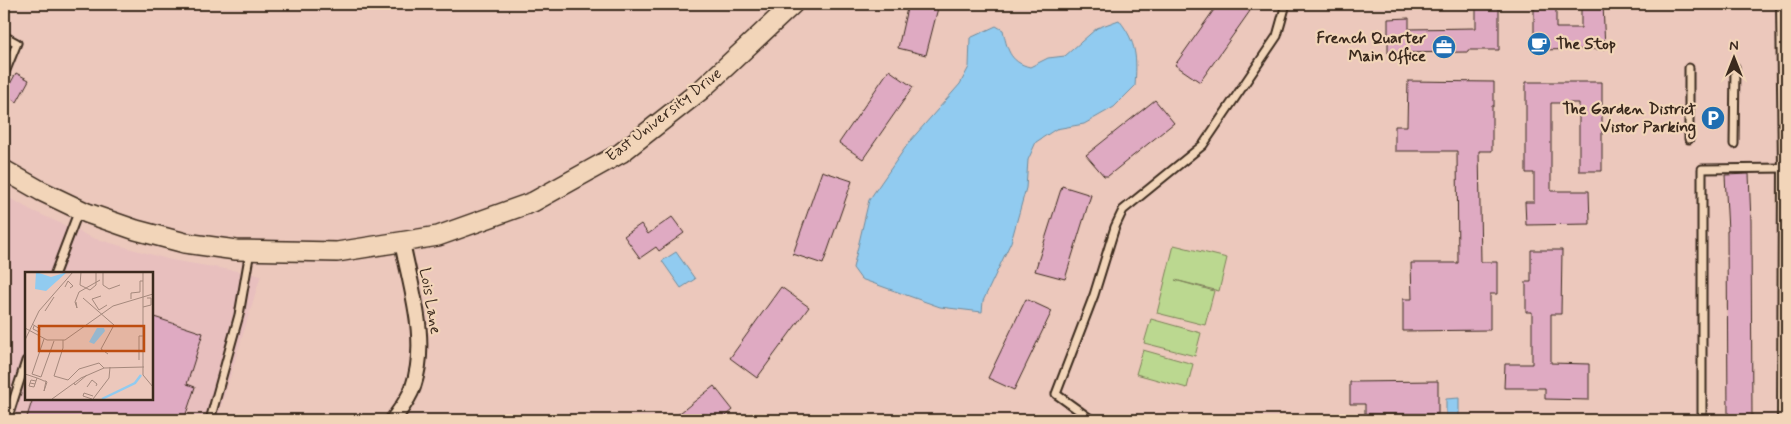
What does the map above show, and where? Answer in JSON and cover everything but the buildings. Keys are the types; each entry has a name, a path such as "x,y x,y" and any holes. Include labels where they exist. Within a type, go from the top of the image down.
{"main road":[{"name":"East University Drive","path":"4,170 41,192 79,209 136,230 185,243 236,250 337,252 438,236 533,202 622,152 701,90 793,4"}],"street":[{"path":"1784,4 1786,168 1785,420"},
{"name":"Lois Lane","path":"393,420 412,388 418,367 420,348 419,329 402,242"}],"lane":[{"path":"1092,420 1056,394 1094,295 1115,227 1123,210 1203,145 1277,36 1286,4"},
{"path":"4,36 17,43 4,75"},
{"path":"1734,144 1736,67"},
{"path":"1689,68 1689,139"},
{"path":"1702,420 1702,169 1786,168"},
{"path":"55,272 79,209"},
{"path":"210,420 241,306 250,250"},
{"path":"7,420 25,364"}],"shaded area":[{"path":"4,195 33,211 93,238 171,260 261,275 217,420 4,420"}],"green space":[{"path":"1174,245 1227,258 1219,291 1175,280 1214,291 1205,325 1157,313"},
{"path":"1151,319 1201,333 1195,356 1144,343"},
{"path":"1143,350 1193,364 1187,388 1136,374"}],"water":[{"path":"1119,20 1129,36 1136,59 1135,86 1114,107 1084,124 1056,129 1036,142 1028,160 1026,188 1011,242 983,301 982,312 940,307 861,279 853,268 869,200 910,141 960,84 969,67 970,38 996,26 1003,30 1013,58 1017,62 1030,67 1048,58 1065,56 1097,28"},
{"path":"676,252 695,279 681,288 662,261"},
{"path":"1459,398 1459,420 1442,420 1442,417 1446,417 1446,399"}],"place":[{"name":"The Stop","path":"1539,44"},
{"name":"French Quarter Main Office","path":"1444,47"},
{"name":"The Garden District Vistor Parking","path":"1713,118"}]}
